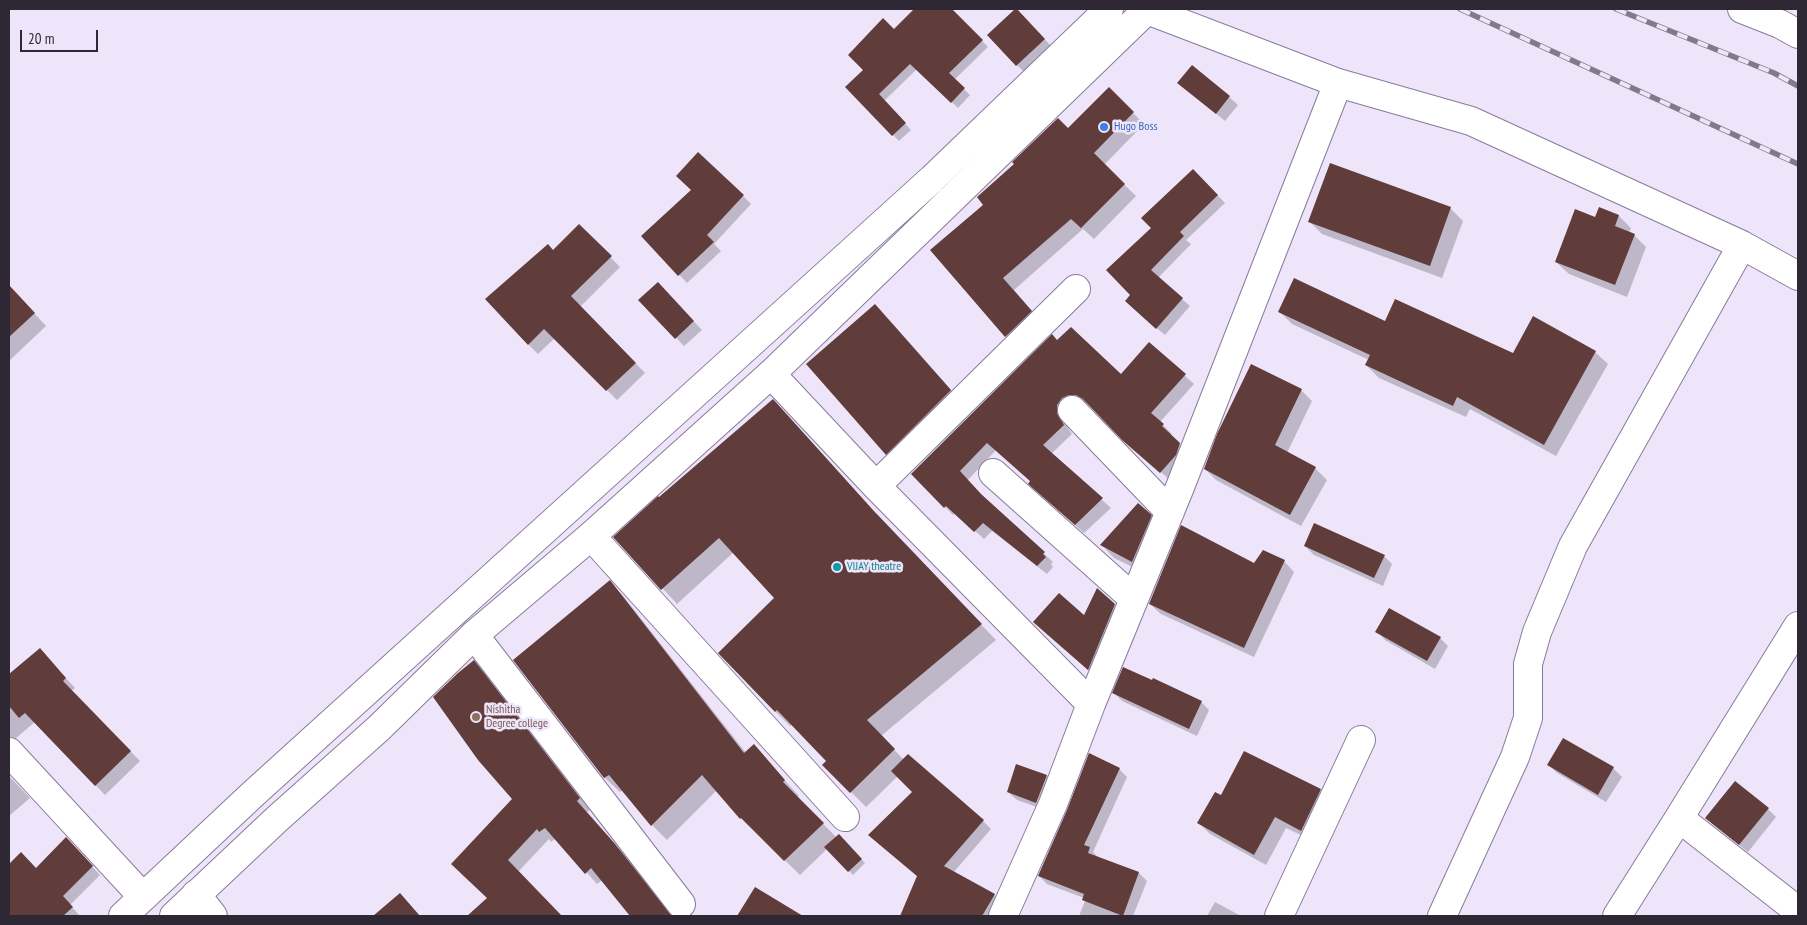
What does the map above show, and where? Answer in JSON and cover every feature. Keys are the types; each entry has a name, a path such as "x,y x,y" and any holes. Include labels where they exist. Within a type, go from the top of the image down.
{"main road":[{"path":"123,916 260,787 932,178 1109,9"},
{"path":"174,916 277,819 379,728 474,634 591,536 771,374 1148,9 1338,83 1471,121 1742,245 1798,276"},
{"path":"1742,9 1792,23"},
{"path":"1003,916 1053,804 1338,83"},
{"path":"1442,916 1515,757 1528,718 1528,664 1537,632 1574,546 1742,245"},
{"path":"876,486 1076,289"},
{"path":"771,374 876,486 1091,704"},
{"path":"1072,410 1170,512"},
{"path":"993,473 1134,600"},
{"path":"591,536 846,817"},
{"path":"1617,916 1798,626"},
{"path":"474,634 682,904"},
{"path":"1279,916 1361,740"},
{"path":"9,752 143,897"},
{"path":"1679,818 1798,911"},
{"path":"196,894 213,916"}],"building":[{"path":"914,9 952,9 983,40 949,73 965,88 951,103 910,64 879,94 906,123 892,136 845,87 863,70 848,55 883,18 894,29"},
{"path":"1015,9 1045,39 1016,66 987,35"},
{"path":"1192,65 1230,96 1216,114 1177,83"},
{"path":"1109,87 1134,112 1094,153 1125,184 1081,228 1071,219 1003,278 1032,311 1005,337 930,250 983,205 977,197 1014,164 1012,162 1058,118 1068,128"},
{"path":"698,152 744,195 707,235 714,242 678,276 641,236 691,190 676,176"},
{"path":"1330,163 1451,207 1430,266 1308,222"},
{"path":"1193,169 1218,195 1180,232 1184,236 1151,270 1183,298 1156,329 1125,301 1130,295 1106,270 1151,228 1141,218"},
{"path":"1599,207 1619,215 1615,226 1635,234 1615,285 1555,262 1575,209 1595,217"},
{"path":"579,224 612,256 571,296 636,363 606,391 544,329 528,345 485,299 548,244 553,250"},
{"path":"1294,278 1385,321 1395,299 1513,353 1533,316 1596,351 1544,445 1457,397 1453,406 1365,365 1370,355 1278,312"},
{"path":"658,282 694,321 675,339 638,300"},
{"path":"9,285 35,313 9,337"},
{"path":"875,304 951,390 886,455 806,364"},
{"path":"1071,327 1121,374 1149,342 1186,374 1151,413 1164,424 1162,426 1180,443 1176,455 1160,473 1122,440 1083,399 1076,395 1062,398 1057,405 1057,413 1064,425 1043,445 1103,498 1075,525 1028,484 1030,481 987,443 960,471 981,494 1045,552 1043,554 1046,557 1037,566 983,523 974,532 946,506 944,508 911,474 1052,334 1057,340"},
{"path":"1251,364 1302,389 1275,445 1316,467 1290,515 1204,469 1217,434"},
{"name":"VIJAY theatre","path":"773,399 873,510 982,624 867,720 895,749 850,793 822,765 826,761 718,653 774,598 719,538 661,590 613,537 658,496"},
{"path":"1138,503 1152,515 1132,562 1100,545"},
{"path":"1314,523 1385,555 1374,578 1304,546"},
{"path":"1181,525 1254,563 1263,550 1285,560 1244,648 1149,604"},
{"path":"610,580 744,753 754,744 785,780 783,782 824,823 784,861 740,819 702,775 651,826 609,775 604,778 513,660"},
{"path":"1097,588 1115,604 1088,670 1033,622 1059,593 1084,615"},
{"path":"1389,608 1441,637 1427,661 1375,632"},
{"path":"40,648 66,678 63,681 131,751 95,786 25,713 19,718 9,706 9,674"},
{"path":"474,660 580,798 577,801 615,844 672,916 630,916 591,868 585,874 545,828 539,832 537,829 508,860 562,916 467,916 487,898 451,864 512,799 478,760 433,697"},
{"path":"1123,667 1152,680 1153,678 1202,701 1189,729 1112,693"},
{"path":"1563,738 1614,767 1598,795 1547,765"},
{"path":"1244,751 1321,789 1301,831 1275,817 1254,855 1197,823 1215,792 1221,795"},
{"path":"1089,753 1120,768 1084,845 1090,847 1088,853 1139,872 1123,916 1082,900 1084,894 1038,876 1067,810"},
{"path":"908,754 984,820 944,866 995,894 982,916 900,916 917,876 868,835 912,792 891,771"},
{"path":"1016,764 1047,775 1036,803 1007,792"},
{"path":"1735,781 1769,808 1739,845 1705,818"},
{"path":"839,834 862,859 848,872 824,847"},
{"path":"66,837 93,866 63,896 73,907 63,916 9,916 9,864 21,852 36,868"},
{"path":"755,887 803,916 737,916"},
{"path":"400,893 420,916 373,916"}],"railway":[{"path":"1460,9 1798,164"},
{"path":"1616,9 1774,73 1798,86"}],"place":[{"name":"Hugo Boss","path":"1104,127"},
{"name":"VIJAY theatre","path":"837,567"},
{"name":"Nishitha Degree college","path":"476,717"}]}
